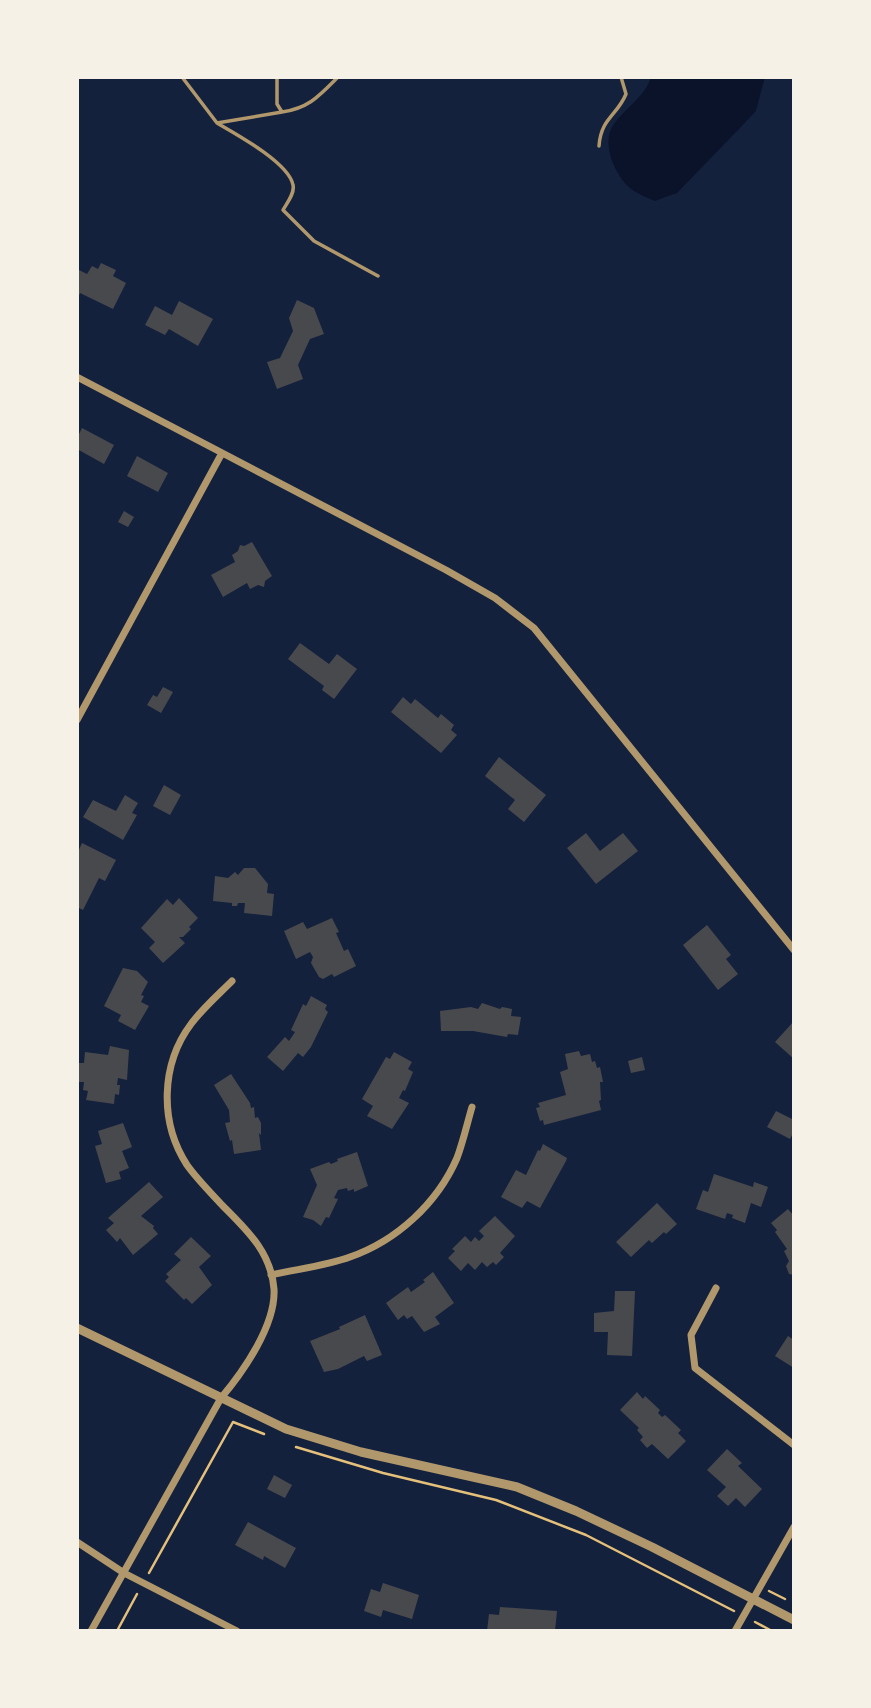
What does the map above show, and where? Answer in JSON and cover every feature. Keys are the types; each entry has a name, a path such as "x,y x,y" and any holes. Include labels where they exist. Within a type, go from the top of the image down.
{"street":[{"path":"77,377 446,570 495,598 534,628 794,950"},
{"path":"77,720 222,453"},
{"path":"91,1631 222,1398 242,1373 269,1320 274,1290 269,1264 258,1243 187,1164 176,1144 167,1110 169,1075 180,1042 192,1022 232,981"},
{"path":"271,1275 352,1256 375,1246 406,1225 433,1198 453,1167 472,1107"},
{"path":"716,1288 691,1335 695,1368 794,1445"},
{"path":"77,1328 286,1429 361,1452 517,1487 589,1517 794,1620"},
{"path":"735,1631 794,1527"},
{"path":"77,1542 124,1573 237,1631"}],"lane":[{"path":"182,77 217,122 257,148 293,182 293,190 283,210 314,241 378,276"},
{"path":"277,77 277,104 282,112"},
{"path":"217,122 299,109 312,102 338,77"},
{"path":"599,145 600,132 605,122 626,94 621,77"}],"path":[{"path":"117,1631 233,1422 268,1436"},
{"path":"291,1445 383,1473 496,1500 586,1535 772,1631"},
{"path":"761,1587 794,1604"}],"water":[{"path":"651,77 765,77 756,111 677,193 655,201 637,193 625,183 611,158 608,140 614,124 644,91"}],"building":[{"path":"101,263 116,270 113,276 126,283 113,309 80,293 77,301 77,269 87,274 92,266 98,269"},
{"path":"297,300 314,308 324,334 310,339 298,365 303,379 277,389 267,362 280,358 293,331 289,318"},
{"path":"179,301 213,319 198,346 169,329 165,335 145,325 155,306 172,315"},
{"path":"82,428 114,445 104,464 77,449 77,438"},
{"path":"137,456 168,473 158,492 127,476"},
{"path":"124,511 134,517 128,527 118,522"},
{"path":"252,542 272,576 265,581 264,587 258,585 250,589 247,583 223,597 211,575 235,562 232,555 238,551 240,545"},
{"path":"300,643 329,664 337,654 357,669 334,699 322,690 324,686 288,659"},
{"path":"163,687 173,692 161,713 147,705 153,695 157,697"},
{"path":"403,697 411,704 415,699 438,718 441,714 454,725 451,730 457,735 441,753 391,712"},
{"path":"499,757 546,795 524,822 508,809 515,800 485,776"},
{"path":"164,785 181,795 170,815 153,806"},
{"path":"125,795 138,803 132,813 137,815 123,840 83,817 93,800 116,811"},
{"path":"586,833 600,851 623,833 638,851 596,884 567,848"},
{"path":"82,843 116,860 105,881 99,878 83,910 77,907 77,854"},
{"path":"244,868 255,868 268,884 267,893 274,894 272,916 244,913 245,903 232,906 232,903 213,901 215,876 228,878 235,872 238,875"},
{"path":"179,898 198,918 183,937 179,937 185,943 163,963 149,948 155,942 141,928 167,899 173,905"},
{"path":"332,918 344,951 348,949 356,966 334,977 332,974 323,979 311,963 313,957 310,952 296,959 284,931 303,922 307,929"},
{"path":"707,925 731,955 726,959 738,974 718,990 683,945"},
{"path":"123,968 137,971 148,982 141,995 144,996 141,1002 149,1006 135,1030 118,1021 121,1015 104,1006"},
{"path":"311,996 327,1005 325,1009 328,1012 311,1047 303,1057 298,1053 283,1071 267,1057 285,1037 289,1041 295,1032 291,1030 303,1004 306,1006"},
{"path":"482,1003 500,1009 512,1009 511,1016 521,1017 518,1035 508,1034 507,1037 473,1031 441,1031 440,1011 471,1007 478,1009"},
{"path":"794,1021 794,1059 775,1042"},
{"path":"110,1046 129,1050 127,1080 118,1078 119,1095 115,1094 114,1104 86,1100 88,1091 83,1090 84,1082 77,1082 79,1063 84,1063 85,1052 108,1055"},
{"path":"579,1051 581,1056 590,1054 592,1062 595,1061 597,1068 600,1067 603,1082 600,1082 601,1110 544,1125 536,1108 540,1107 538,1103 566,1095 560,1072 568,1069 565,1054"},
{"path":"394,1052 412,1062 408,1069 413,1072 399,1098 409,1103 392,1129 367,1116 373,1106 362,1099 386,1057 390,1059"},
{"path":"642,1057 645,1070 631,1073 628,1061"},
{"path":"231,1074 251,1108 254,1107 255,1118 258,1117 261,1123 261,1150 234,1154 225,1123 230,1122 229,1110 214,1085"},
{"path":"776,1111 794,1120 794,1131 790,1139 767,1127"},
{"path":"123,1123 132,1147 122,1151 129,1168 119,1172 121,1179 106,1183 95,1146 102,1144 98,1131"},
{"path":"543,1144 567,1158 540,1208 527,1201 522,1208 501,1197 516,1170 526,1175"},
{"path":"357,1152 368,1186 354,1192 354,1189 348,1191 347,1188 338,1190 334,1198 338,1199 329,1218 326,1217 321,1226 303,1217 317,1185 310,1169 329,1162 331,1164"},
{"path":"714,1174 753,1187 754,1182 768,1187 761,1207 751,1203 745,1223 727,1213 725,1219 696,1209 703,1190 708,1192"},
{"path":"149,1182 163,1197 141,1216 154,1226 158,1234 133,1255 120,1238 117,1242 106,1230 114,1223 108,1218"},
{"path":"657,1203 677,1224 652,1243 649,1240 631,1257 616,1242"},
{"path":"788,1209 794,1216 794,1275 789,1274 786,1266 789,1261 784,1251 787,1249 771,1223"},
{"path":"495,1216 515,1236 500,1253 504,1257 496,1265 493,1262 487,1267 482,1262 475,1270 468,1263 461,1271 448,1258 455,1251 452,1249 465,1236 471,1242 475,1237 479,1241 484,1236 479,1231"},
{"path":"191,1237 211,1256 199,1267 212,1285 192,1304 186,1298 184,1300 165,1281 169,1277 166,1274 181,1260 174,1254"},
{"path":"433,1272 454,1303 435,1317 440,1324 424,1332 412,1316 407,1319 404,1315 398,1320 386,1303 408,1287 411,1292"},
{"path":"615,1291 635,1291 632,1356 607,1355 608,1332 594,1332 594,1313 614,1311"},
{"path":"365,1315 382,1355 367,1361 364,1356 338,1369 324,1372 310,1341"},
{"path":"788,1336 794,1340 794,1368 775,1356"},
{"path":"637,1392 660,1410 658,1413 662,1417 665,1415 681,1430 678,1433 686,1441 668,1459 652,1444 647,1448 640,1440 643,1437 637,1430 639,1428 620,1410"},
{"path":"727,1449 742,1463 738,1466 762,1489 745,1507 736,1498 728,1506 717,1496 726,1487 707,1470"},
{"path":"274,1475 292,1485 285,1498 267,1489"},
{"path":"248,1522 296,1548 285,1568 264,1556 263,1560 235,1545"},
{"path":"383,1583 419,1595 412,1619 383,1610 381,1617 364,1611 371,1589 380,1592"},
{"path":"500,1607 557,1611 555,1631 487,1631 489,1614 499,1615"}]}
